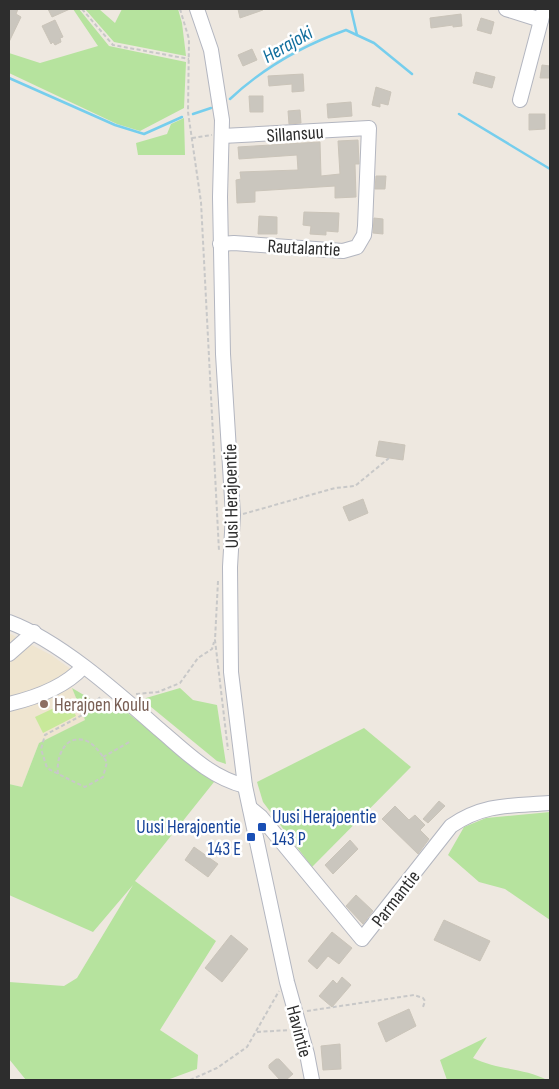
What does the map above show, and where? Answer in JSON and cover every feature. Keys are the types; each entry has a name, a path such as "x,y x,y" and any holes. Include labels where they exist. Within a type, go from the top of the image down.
{"street":[{"name":"Uusi Herajoentie","path":"197,9 217,78 222,136 220,244 223,354 233,515 230,567 231,672 245,786 287,982"},
{"path":"506,9 542,14 520,100"},
{"name":"Sillansuu","path":"222,136 369,128"},
{"name":"Rautalantie","path":"220,244 234,243 343,251 357,246 364,235 365,226 369,128"},
{"path":"9,622 34,632 83,667 124,698 211,773 245,786"},
{"path":"9,654 34,632"},
{"path":"9,704 24,700 58,685 75,676 83,667"},
{"name":"Parmantie","path":"250,808 261,817 362,939 451,826 467,815 493,807 550,803"},
{"name":"Havintie","path":"287,982 312,1080"}],"path":[{"path":"82,9 113,45 189,59"},
{"path":"181,9 189,39 188,112 201,202 219,551"},
{"path":"192,138 215,134 222,136"},
{"path":"233,515 335,488 355,486 389,458"},
{"path":"218,580 215,640 219,691 230,758"},
{"path":"129,695 158,692 180,682 198,658 212,649 215,640"},
{"path":"58,774 59,752 71,741 85,740 97,749 106,762 102,777 85,787 58,774 48,768 41,749 45,735 88,712 100,698"},
{"path":"103,757 130,741"},
{"path":"190,1080 233,1058 247,1046 257,1032 276,995 287,982"},
{"path":"295,1012 329,1009 414,995 423,998 425,1001 423,1007"},
{"path":"257,1032 300,1030"}],"shaded area":[{"name":"Herajoen Koulu","path":"9,633 51,655 72,670 72,688 85,720 39,743 22,787 9,784"}],"green space":[{"path":"73,9 79,9 109,46 186,62 184,108 140,131 117,124 9,73 9,53 40,63 98,46"},
{"path":"85,9 99,9 115,23 122,9 178,9 182,23 186,56 114,42"},
{"path":"184,118 185,155 138,155 136,143 167,134 171,124"},
{"path":"72,688 116,714 124,710 214,782 135,881 216,941 160,1030 198,1055 197,1069 167,1080 26,1080 9,1059 9,982 64,986 77,978 133,885 93,932 9,895 9,784 22,787 39,743 85,720"},
{"path":"180,688 193,700 217,705 226,764 217,761 145,702 146,698"},
{"path":"69,701 76,716 43,733 35,717"},
{"path":"364,728 411,767 312,867 263,802 257,782"},
{"path":"550,812 550,920 505,889 479,882 448,855 464,827 486,818"},
{"path":"487,1037 473,1058 492,1065 530,1073 547,1080 447,1080 440,1060"}],"building":[{"path":"9,9 18,9 16,14 21,17 9,42"},
{"path":"48,9 70,9 52,17"},
{"path":"238,9 263,9 263,10 240,18"},
{"path":"461,14 462,26 453,27 453,25 431,28 430,18"},
{"path":"481,18 494,22 491,34 477,30"},
{"path":"55,20 63,37 60,38 61,42 55,45 53,42 51,44 42,26"},
{"path":"252,49 257,60 243,66 238,55"},
{"path":"542,65 550,66 550,78 540,78"},
{"path":"476,72 495,77 492,88 473,83"},
{"path":"303,74 304,91 292,92 292,84 269,86 268,76"},
{"path":"376,87 391,92 388,105 380,103 380,107 372,105"},
{"path":"249,96 263,96 263,112 250,112"},
{"path":"351,102 352,116 328,118 327,104"},
{"path":"300,110 301,123 289,124 288,111"},
{"path":"529,114 545,114 545,129 529,130"},
{"path":"358,140 359,164 355,164 356,197 335,198 335,186 255,191 255,202 237,203 236,180 241,179 240,172 298,170 297,155 239,159 238,147 320,142 321,176 340,174 338,141"},
{"path":"376,176 386,176 385,189 375,189"},
{"path":"304,212 339,213 338,232 326,231 326,235 310,234 311,226 303,225"},
{"path":"259,216 277,217 277,234 258,234"},
{"path":"374,218 383,219 383,234 373,233"},
{"path":"379,441 405,445 403,460 376,456"},
{"path":"363,499 368,513 349,521 343,507"},
{"path":"439,801 445,806 428,823 423,819"},
{"path":"395,806 409,820 415,815 425,825 420,830 429,839 418,854 382,819"},
{"path":"350,840 358,849 333,874 325,865"},
{"path":"194,847 218,864 208,877 185,860"},
{"path":"356,895 373,911 363,924 346,906"},
{"path":"444,920 490,941 480,961 434,940"},
{"path":"332,932 352,948 339,964 328,956 317,969 308,961"},
{"path":"231,935 248,949 222,982 205,968"},
{"path":"342,977 351,985 332,1007 319,996 333,980 337,984"},
{"path":"409,1009 416,1026 386,1042 378,1023"},
{"path":"340,1044 341,1069 323,1070 321,1046"},
{"path":"276,1059 279,1059 293,1074 286,1080 280,1080 269,1068 269,1065"}],"waterway":[{"path":"351,9 357,35"},
{"name":"Herajoki","path":"230,99 242,88 284,59 346,30 374,43 412,74"},
{"name":"Herajoki","path":"9,78 115,125 144,134 182,117"},
{"name":"Herajoki","path":"193,114 211,108"},
{"name":"Herajoki","path":"459,114 550,169"}],"place":[{"name":"Herajoen Koulu","path":"44,704"},
{"name":"Uusi Herajoentie 143 P","path":"262,827"},
{"name":"Uusi Herajoentie 143 E","path":"251,837"}]}
